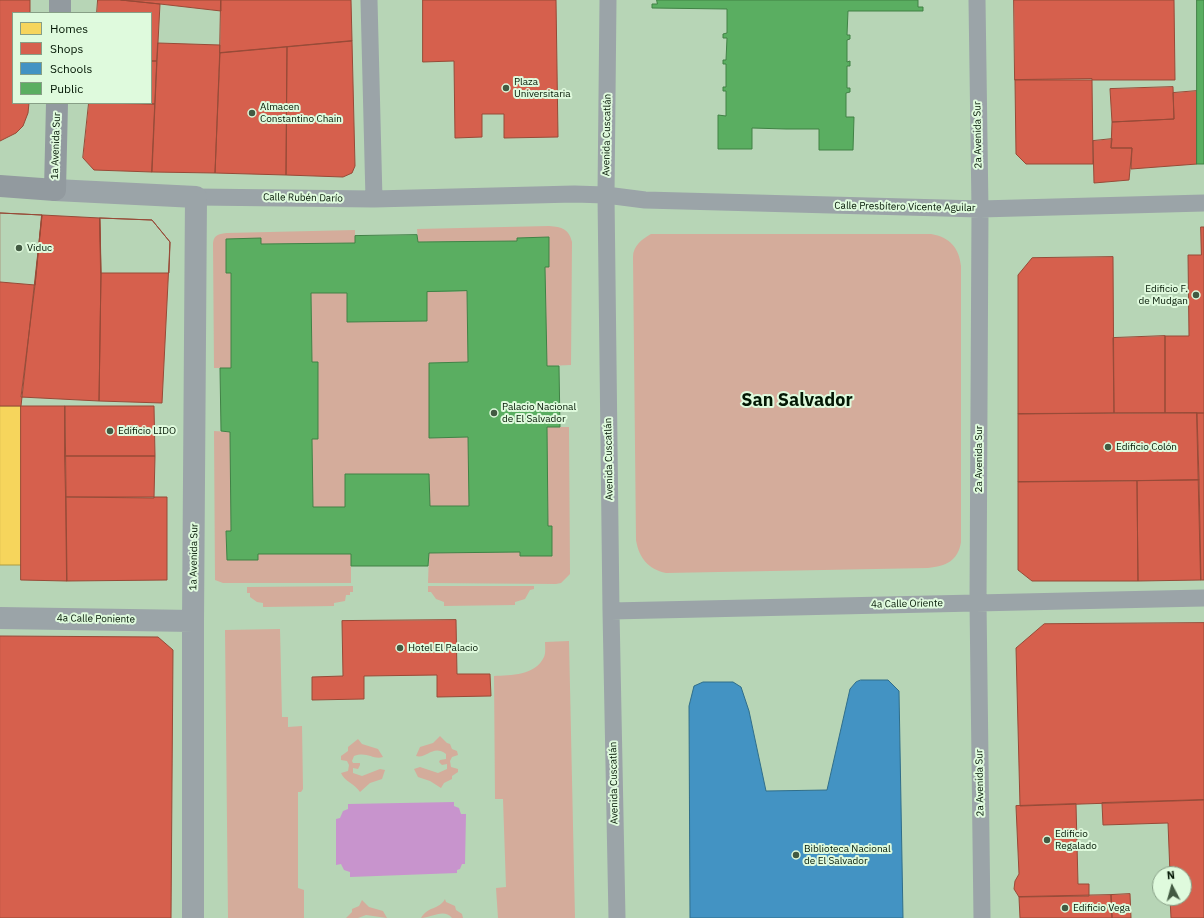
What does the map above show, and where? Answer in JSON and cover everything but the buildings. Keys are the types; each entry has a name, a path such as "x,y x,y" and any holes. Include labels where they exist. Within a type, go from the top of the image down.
{"main road":[{"path":"60,0 60,12"},
{"name":"1a Avenida Sur","path":"55,190 57,104"},
{"name":"Calle Rubén Darío","path":"0,186 55,190"}],"street":[{"path":"369,0 374,199"},
{"name":"Avenida Cuscatlán","path":"608,0 606,195 611,611 617,918"},
{"name":"2a Avenida Sur","path":"977,0 980,209 978,602 982,918"},
{"name":"Calle Rubén Darío","path":"55,190 196,197 374,199 574,194 606,195"},
{"name":"Calle Presbítero Vicente Aguilar","path":"606,195 646,200 980,209 1204,203"},
{"name":"1a Avenida Sur","path":"193,918 193,621 196,197"},
{"name":"4a Calle Oriente","path":"611,611 1204,598"},
{"name":"4a Calle Poniente","path":"0,618 193,621"}],"shaded area":[{"path":"558,227 567,231 572,242 571,365 547,366 545,267 549,267 549,237 517,238 517,241 418,242 417,229"},
{"path":"355,230 355,243 261,244 261,239 226,239 226,273 231,273 231,368 214,368 213,243 216,236 227,233"},
{"path":"651,234 931,234 938,235 952,244 956,249 961,266 961,542 954,558 946,564 928,568 666,573 654,569 645,562 639,552 636,540 633,253 636,246 644,238"},
{"path":"467,291 468,362 429,363 429,438 468,437 469,506 430,506 429,474 345,474 345,507 313,507 312,439 318,439 318,362 312,362 311,293 347,293 347,322 427,321 427,292"},
{"path":"547,427 569,427 570,574 561,583 556,584 428,583 429,553 520,552 520,556 552,556 552,526 548,526"},
{"path":"214,431 230,432 231,531 226,531 227,559 258,560 258,554 351,554 351,583 223,583 215,580"},
{"path":"353,586 353,592 350,592 350,595 346,595 345,601 334,603 334,606 263,607 263,603 257,602 250,597 250,593 247,593 247,587"},
{"path":"428,586 534,586 534,589 530,590 525,599 515,602 515,605 444,606 444,602 436,599 431,592 428,592"},
{"path":"280,629 282,717 288,717 288,727 302,726 303,789 301,792 298,792 298,888 304,890 304,918 228,918 225,630"},
{"path":"569,641 575,918 498,918 496,888 506,887 503,799 495,799 494,676 515,675 529,671 535,668 544,657 545,642"},
{"path":"440,736 450,744 452,749 457,751 458,755 452,757 450,761 451,767 458,769 458,772 452,776 452,779 444,783 441,788 430,781 418,777 414,769 420,767 438,773 447,769 447,764 442,765 439,762 440,760 446,759 446,754 441,751 434,751 424,756 416,756 420,747 433,743"},
{"path":"358,739 362,744 378,749 383,757 379,758 363,754 354,756 352,761 353,763 360,763 360,765 358,769 353,768 353,773 362,776 380,769 385,770 382,779 370,783 360,792 342,776 341,773 348,771 349,765 347,761 341,760 341,756 348,751 348,747"},
{"path":"454,802 454,806 459,808 461,814 466,814 465,864 462,864 460,869 457,870 457,873 350,877 350,872 344,870 341,864 336,865 336,819 340,818 343,811 348,809 348,804"},
{"path":"445,899 446,902 455,906 456,910 462,914 463,918 452,918 449,915 437,914 421,918 424,914 440,905"},
{"path":"362,900 369,907 383,911 387,918 366,915 358,918 346,918 352,912 352,909 359,906"}],"place":[{"name":"Plaza Universitaria","path":"506,88"},
{"name":"Almacen Constantino Chain","path":"252,113"},
{"name":"Viduc","path":"19,248"},
{"name":"Edificio F. de Mudgan","path":"1196,295"},
{"name":"Palacio Nacional de El Salvador","path":"494,413"},
{"name":"Edificio LIDO","path":"110,431"},
{"name":"Edificio Colón","path":"1108,447"},
{"name":"Hotel El Palacio","path":"400,648"},
{"name":"Edificio Regalado","path":"1047,840"},
{"name":"Biblioteca Nacional de El Salvador","path":"796,855"},
{"name":"Edificio Vega","path":"1065,908"}],"district":[{"name":"San Salvador","path":"797,401"}]}
